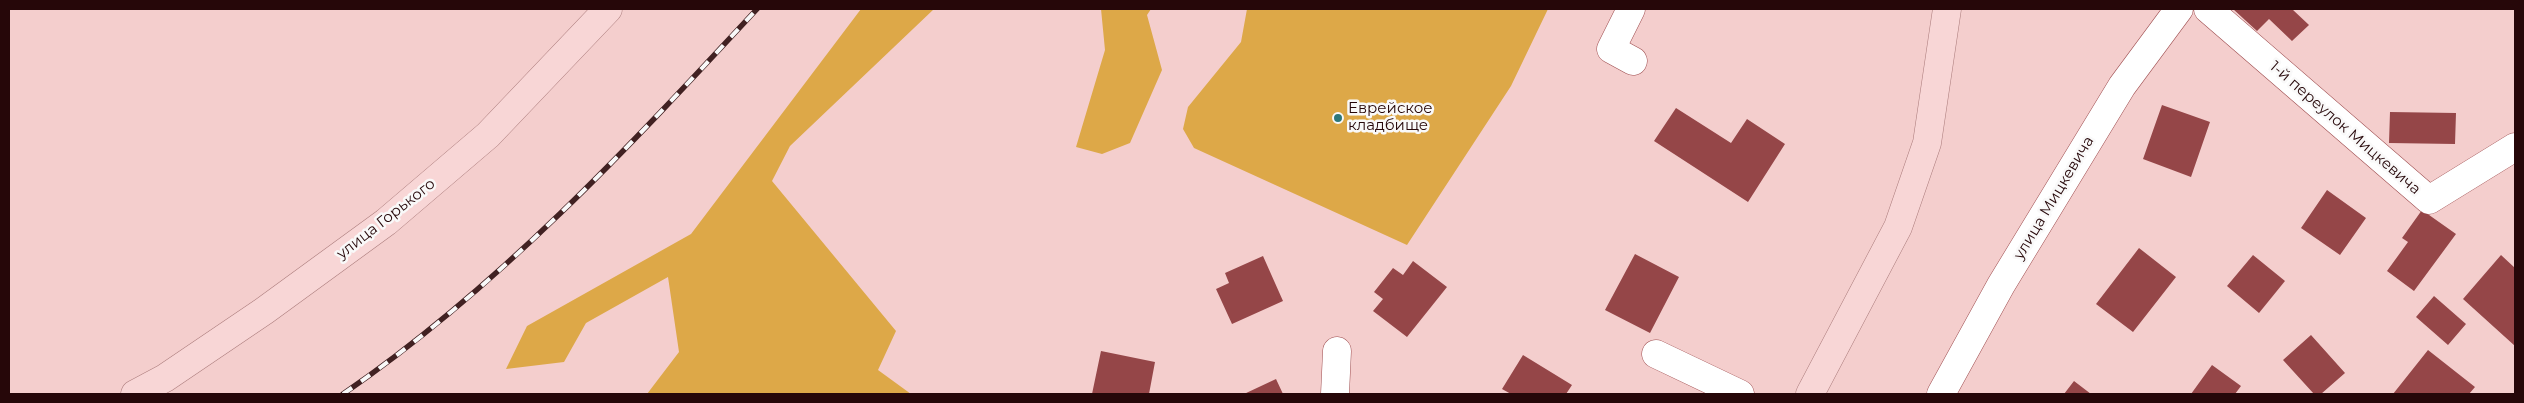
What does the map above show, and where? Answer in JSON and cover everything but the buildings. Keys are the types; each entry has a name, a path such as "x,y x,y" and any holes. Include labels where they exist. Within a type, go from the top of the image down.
{"main road":[{"name":"улица Горького","path":"135,394 165,378 211,347 386,222 488,136 608,9"},
{"path":"1810,394 1898,227 1927,142 1947,9"}],"street":[{"path":"1631,9 1611,49 1633,61"},
{"name":"улица Мицкевича","path":"1941,394 2001,286 2117,94 2179,9"},
{"name":"1-й переулок Мицкевича","path":"2208,9 2429,200 2515,147"},
{"path":"1335,394 1337,351"},
{"path":"1656,354 1740,394"}],"shaded area":[{"path":"861,9 934,9 790,146 772,181 896,331 878,370 911,394 647,394 679,352 668,277 586,323 564,362 506,369 527,326 691,234"},
{"path":"1101,9 1151,9 1147,15 1162,70 1130,143 1102,154 1076,147 1105,50"},
{"name":"Еврейское кладбище","path":"1247,9 1548,9 1511,86 1407,245 1194,148 1183,129 1188,107 1241,42"}],"railway":[{"path":"343,394 400,352 509,262 611,163 757,9"}],"place":[{"name":"Еврейское кладбище","path":"1338,118"}]}
